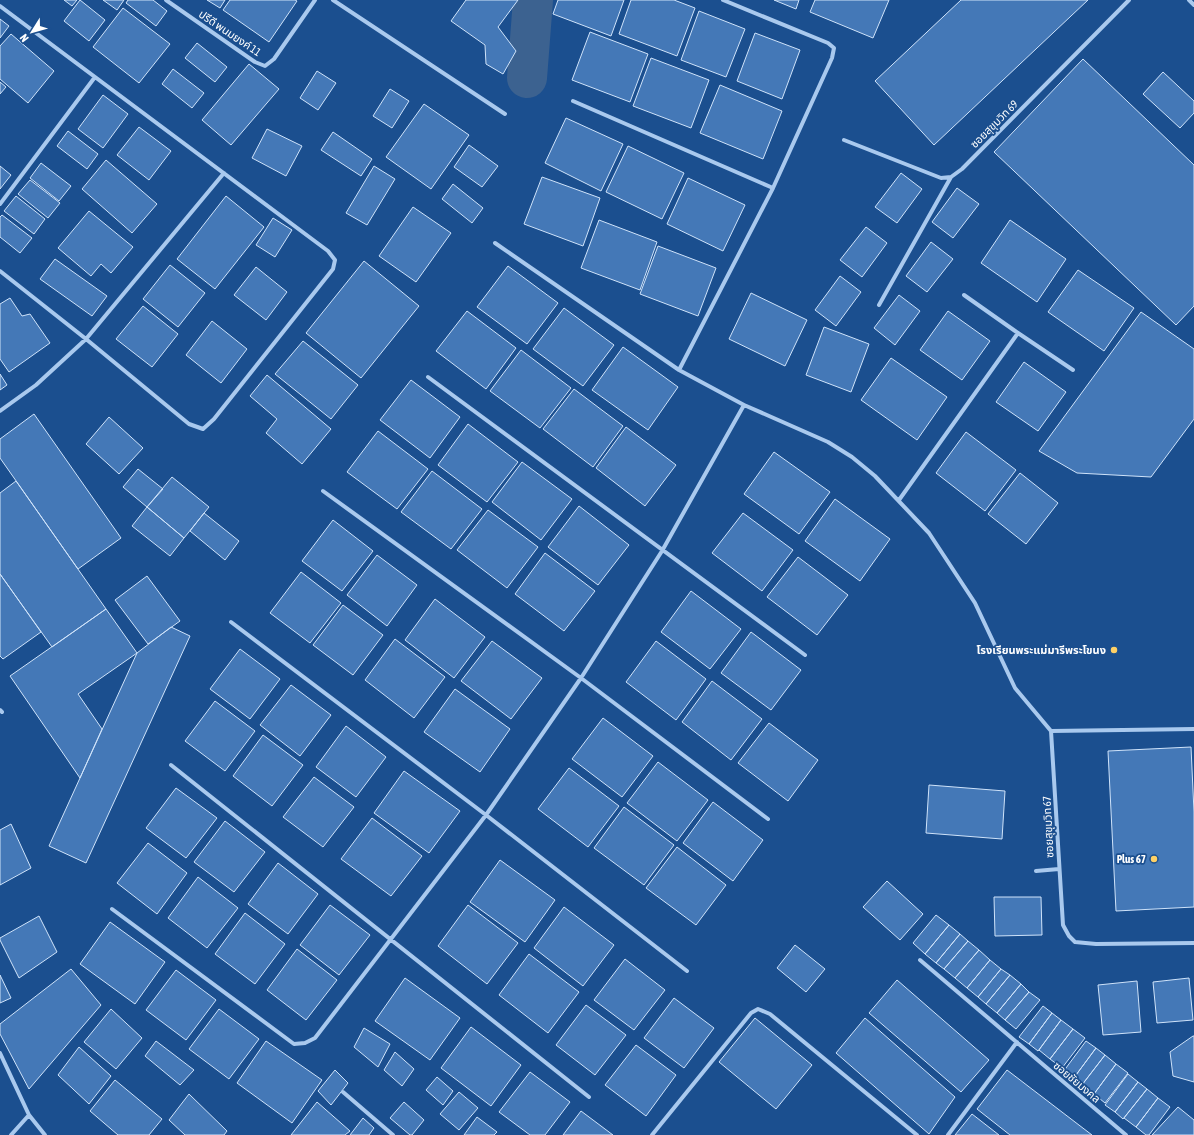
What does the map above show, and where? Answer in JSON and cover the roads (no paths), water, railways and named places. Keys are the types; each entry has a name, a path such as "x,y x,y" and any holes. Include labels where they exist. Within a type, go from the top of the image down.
{"street":[{"name":"ปรีดี พนมยงค์ 11","path":"166,0 255,62 265,66 274,59 315,0"},
{"path":"333,0 505,114"},
{"path":"679,370 773,188 832,58 834,48 828,43 723,0"},
{"name":"ซอยสุขุมวิท 69","path":"951,177 962,169 1129,0"},
{"path":"1189,0 1194,5"},
{"path":"0,6 328,251 335,260 333,269 214,420 203,429 189,424 86,339 0,271"},
{"path":"0,204 95,77"},
{"path":"573,101 773,188"},
{"path":"844,140 941,178 951,177"},
{"path":"0,411 36,385 86,339 224,173"},
{"path":"879,305 951,177"},
{"path":"495,243 679,370 744,405 828,442 875,476 929,533 975,603 1015,688 1051,731 1194,728"},
{"path":"964,295 1073,370"},
{"path":"899,500 1018,333"},
{"path":"428,377 805,655"},
{"path":"112,909 294,1044 305,1043 315,1038 486,815 581,678 662,551 744,405"},
{"path":"323,491 581,678 768,819"},
{"path":"231,622 486,815 686,971"},
{"name":"ซอยสุขุมวิท 67","path":"1051,731 1063,925 1069,936 1076,942 1096,944 1194,943"},
{"path":"171,765 589,1097"},
{"path":"1036,871 1059,869"},
{"name":"ซอยชัยมงคล","path":"920,960 1126,1135"},
{"path":"652,1135 751,1013 758,1009 770,1014 917,1135"},
{"path":"948,1135 1017,1042"},
{"path":"0,1053 29,1115 45,1135"},
{"path":"343,1092 393,1135"},
{"path":"11,1135 29,1115"}],"waterway":[{"path":"527,78 533,0"}],"place":[{"name":"โรงเรียนพระแม่มารีพระโขนง","path":"1114,650"},
{"name":"Plus 67","path":"1154,859"}]}
